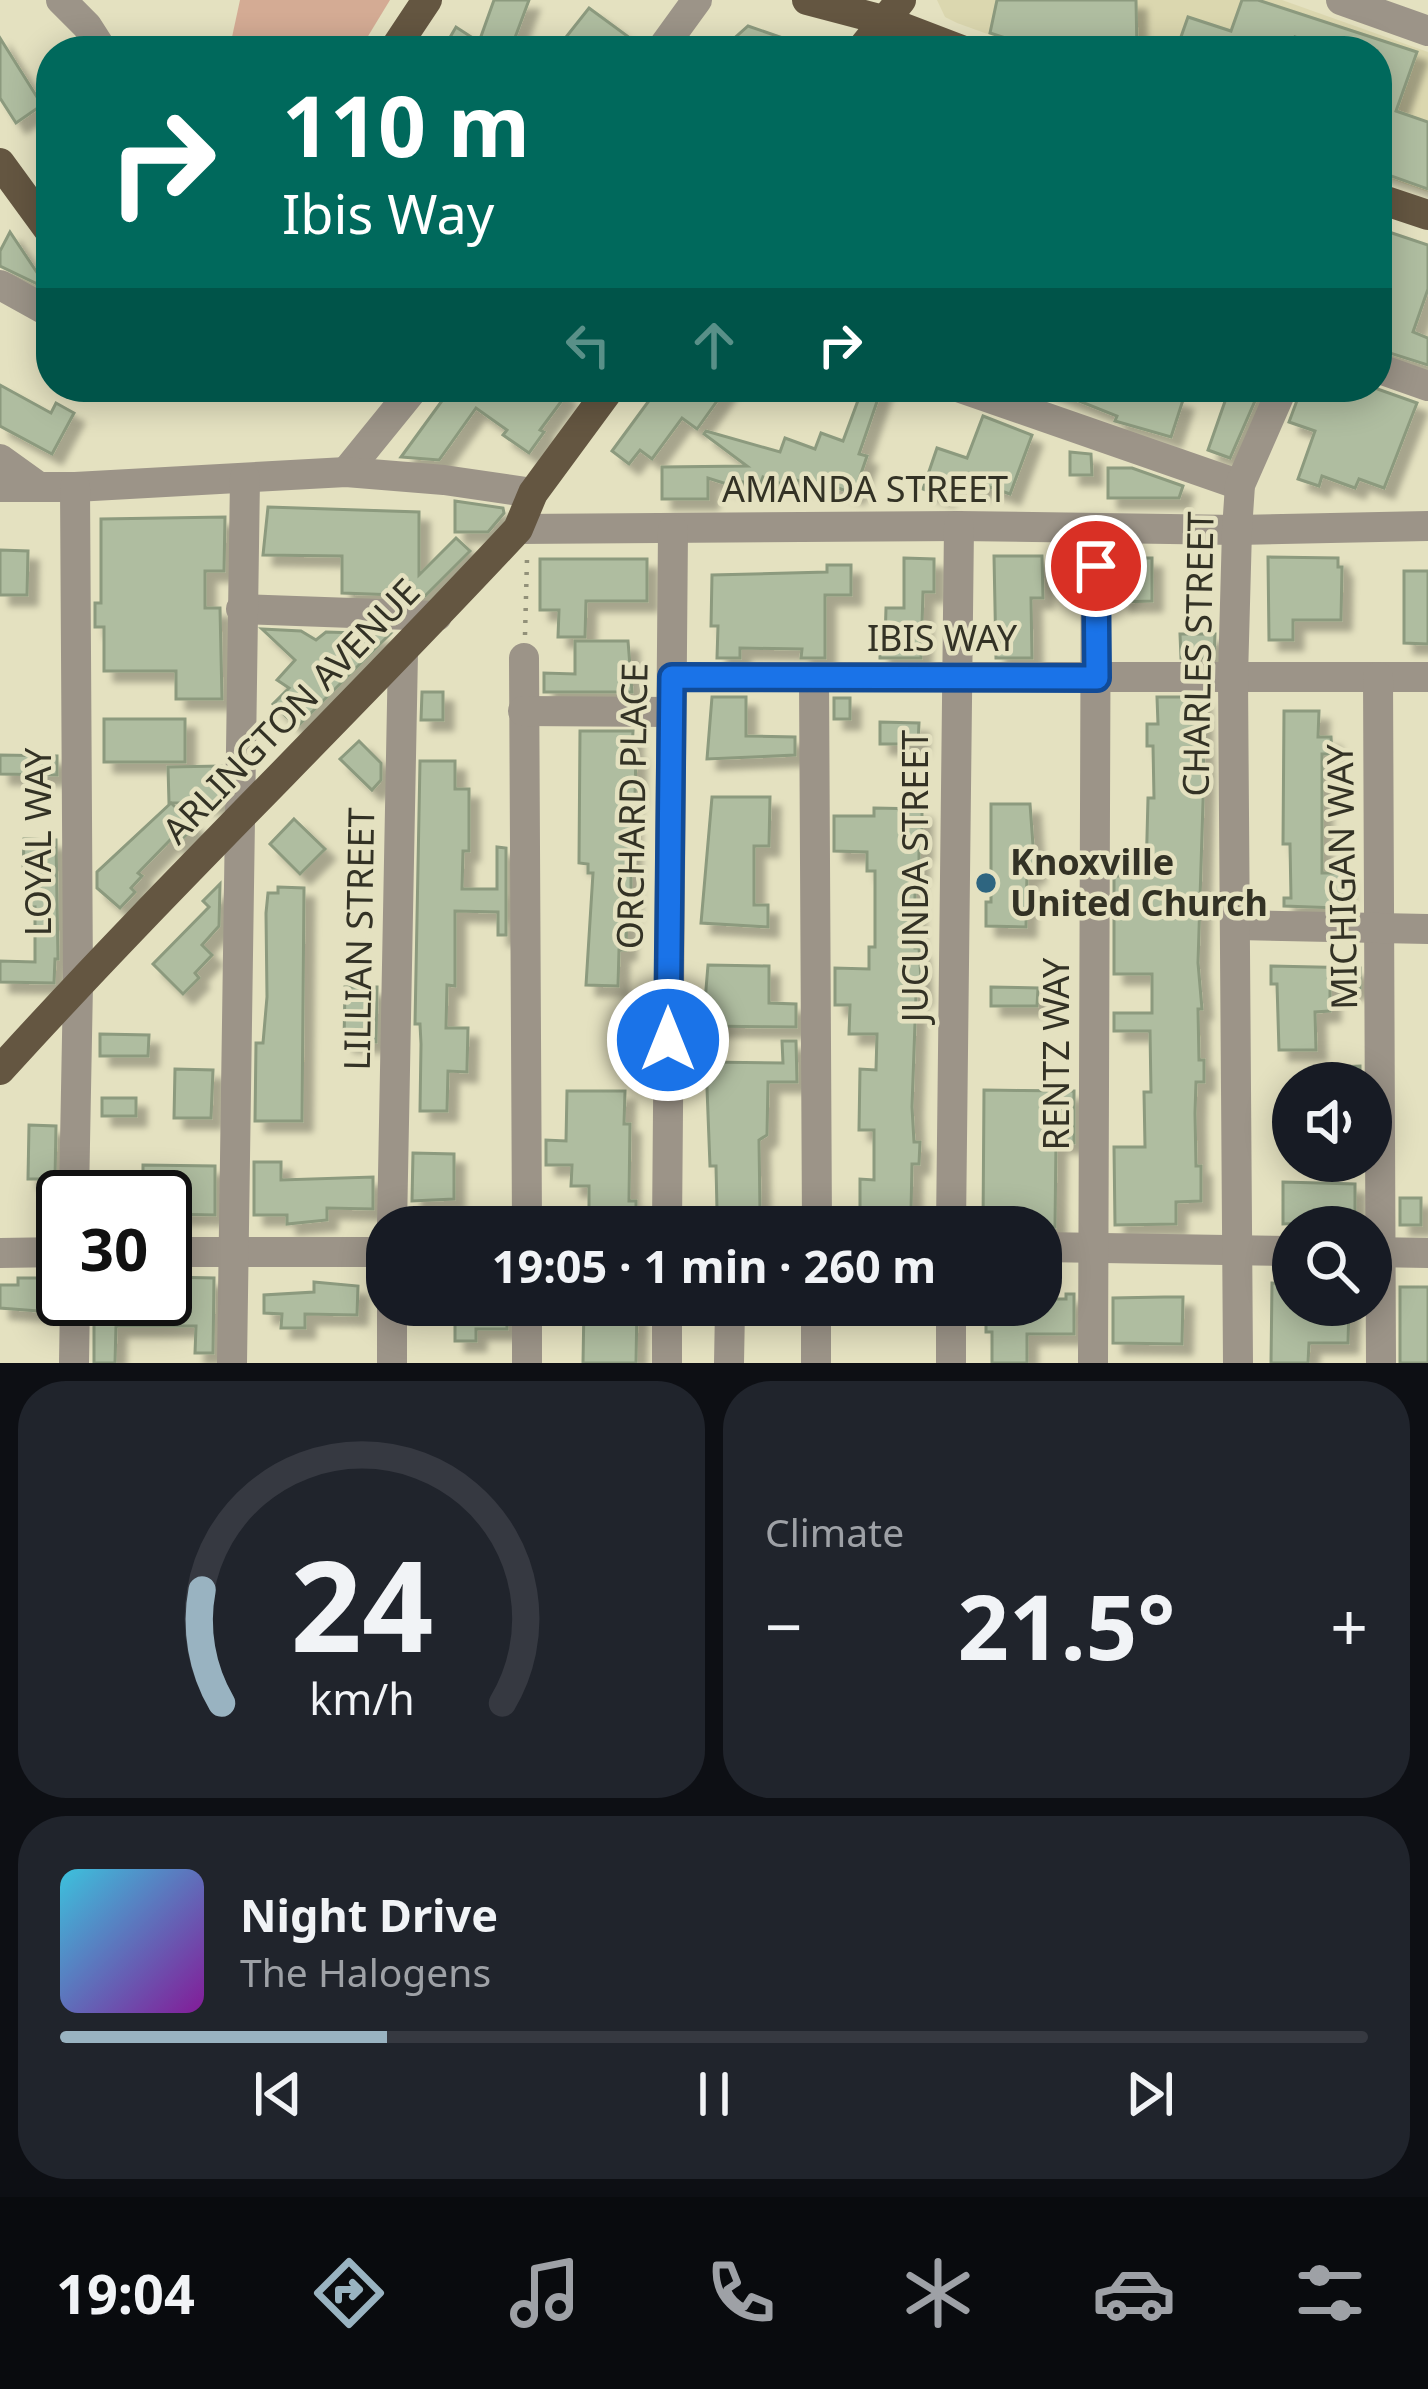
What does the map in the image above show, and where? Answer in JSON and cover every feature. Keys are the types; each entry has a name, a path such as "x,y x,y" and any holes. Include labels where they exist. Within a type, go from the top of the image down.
{"main road":[{"path":"404,36 427,0"},
{"path":"807,0 892,10 938,36"},
{"path":"872,36 892,10"},
{"path":"0,164 36,213"},
{"path":"1392,203 1428,215"},
{"name":"ARLINGTON AVENUE","path":"0,1070 77,984 437,616 523,544 533,494 600,402"}],"street":[{"path":"61,0 93,36"},
{"path":"672,36 698,0"},
{"path":"1341,0 1428,31"},
{"path":"0,284 36,304"},
{"path":"1392,373 1428,386"},
{"path":"346,472 403,402"},
{"path":"1001,402 1240,485"},
{"name":"CHARLES STREET","path":"1238,1363 1233,677 1237,530 1240,485 1276,402"},
{"path":"0,459 39,488"},
{"path":"0,487 75,488 346,472 533,494"},
{"path":"232,1363 245,478"},
{"name":"LOYAL WAY","path":"74,1170 75,488"},
{"name":"JUCUNDA STREET","path":"951,1206 959,526"},
{"name":"AMANDA STREET","path":"523,544 673,530 1428,526"},
{"name":"RENTZ WAY","path":"1093,1363 1096,529"},
{"name":"ORCHARD PLACE","path":"667,1206 673,530"},
{"path":"241,609 437,616"},
{"name":"LILLIAN STREET","path":"392,1206 403,652"},
{"path":"524,658 527,1206"},
{"name":"IBIS WAY","path":"672,677 1428,677"},
{"name":"MICHIGAN WAY","path":"1377,1206 1382,929 1378,677"},
{"path":"814,678 817,1206"},
{"path":"523,711 671,712"},
{"path":"1237,926 1428,928"},
{"path":"1062,1247 1272,1251"},
{"path":"0,1253 36,1252"},
{"path":"192,1252 366,1252"},
{"path":"1392,1252 1428,1253"},
{"path":"74,1326 74,1363"},
{"path":"392,1326 392,1363"},
{"path":"527,1326 527,1363"},
{"path":"667,1326 667,1363"},
{"path":"729,1363 730,1326"},
{"path":"816,1326 816,1363"},
{"path":"951,1326 951,1363"},
{"name":"MICHIGAN WAY","path":"1379,1326 1381,1363"}],"path":[{"path":"523,544 524,658"}],"shaded area":[{"path":"240,0 390,0 368,36 232,36"},
{"path":"937,0 1282,0 1383,36 993,36 945,17"},
{"path":"1392,39 1428,52 1428,192 1392,179"}],"building":[{"path":"494,0 529,0 516,36 481,36"},
{"path":"997,0 1136,0 1137,36 990,33"},
{"path":"1242,0 1258,0 1368,36 1181,36 1188,17 1231,31"},
{"path":"589,8 627,36 567,36"},
{"path":"748,26 777,36 737,36"},
{"path":"0,38 36,95 36,109 16,123 0,98"},
{"path":"1392,44 1417,52 1396,111 1428,122 1428,189 1392,176"},
{"path":"10,232 36,271 36,283 0,266 0,251"},
{"path":"1392,233 1428,245 1428,289 1413,332 1428,338 1428,365 1392,354"},
{"path":"0,385 51,413 56,403 74,413 52,454 0,426"},
{"path":"1392,394 1417,403 1384,488 1359,479 1355,488 1322,476 1319,486 1298,479 1315,431 1289,422 1296,402 1392,402"},
{"path":"441,402 561,402 529,453 476,408 439,460 401,457"},
{"path":"648,402 716,402 697,429 682,418 652,459 640,450 629,464 612,451"},
{"path":"857,402 877,402 859,454 867,456 854,494 825,483 823,489 793,479 790,487 763,477 759,488 735,479 733,486 708,478 708,499 662,499 662,467 747,466 706,431 780,452 785,438 815,449 821,433 843,441"},
{"path":"1082,402 1182,402 1171,437 1115,421 1117,416"},
{"path":"1225,402 1254,402 1230,458 1208,450"},
{"path":"983,416 1032,435 1010,494 950,480 944,496 923,489 937,448 967,458"},
{"path":"1070,452 1091,454 1092,475 1070,475"},
{"path":"1108,468 1132,468 1183,486 1179,498 1108,498"},
{"path":"455,501 503,508 504,513 488,532 455,532"},
{"path":"268,507 419,512 419,575 456,538 470,551 425,596 342,593 342,556 263,555"},
{"path":"225,517 224,571 205,571 205,608 220,608 222,699 176,699 176,671 104,671 104,627 95,627 95,603 101,603 101,519"},
{"path":"0,550 28,551 27,595 0,595"},
{"path":"994,556 1042,556 1043,598 1031,598 1032,658 996,658"},
{"path":"1268,557 1338,558 1341,620 1293,620 1293,640 1269,640"},
{"path":"904,558 934,559 934,592 923,592 921,658 880,658 886,608 904,608"},
{"path":"1120,558 1152,558 1152,601 1120,602"},
{"path":"540,559 647,559 647,601 586,601 585,637 558,637 559,610 540,610"},
{"path":"827,565 851,565 851,595 825,595 825,658 801,658 802,649 740,648 740,658 717,658 718,626 711,626 712,575 827,572"},
{"path":"1404,571 1428,571 1428,644 1404,643"},
{"path":"262,629 301,631 316,640 326,632 390,634 297,727 273,704 289,688 277,680 295,660"},
{"path":"1180,634 1215,634 1214,658 1181,658"},
{"path":"575,641 628,641 632,692 544,692 544,673 575,674"},
{"path":"422,692 443,692 443,720 421,720"},
{"path":"712,697 746,697 746,736 795,737 795,755 707,759"},
{"path":"1157,697 1201,697 1204,770 1198,963 1202,1009 1198,1009 1204,1082 1196,1082 1195,1113 1201,1201 1176,1202 1176,1224 1115,1225 1114,1147 1145,1147 1144,1092 1151,1092 1150,1031 1114,1031 1114,1013 1152,1013 1152,974 1114,974 1114,876 1146,876 1148,798 1154,798 1153,746 1147,746 1147,724 1158,724"},
{"path":"834,698 850,698 850,719 834,719"},
{"path":"1284,711 1319,711 1318,737 1331,737 1332,754 1322,754 1322,873 1344,873 1338,908 1284,906 1284,898 1291,898 1290,844 1283,844"},
{"path":"104,719 185,719 185,762 104,762"},
{"path":"880,722 919,723 918,744 880,744"},
{"path":"580,731 633,731 632,751 636,751 631,910 627,910 626,950 619,950 618,986 586,985 593,873 588,873 588,864 579,863"},
{"path":"359,741 381,763 381,780 372,790 340,759"},
{"path":"0,755 57,756 57,775 0,774"},
{"path":"420,761 455,761 455,789 469,789 469,851 463,851 462,889 497,889 497,847 506,848 506,935 498,935 498,912 455,911 455,986 447,985 446,1028 468,1028 467,1072 448,1071 447,1111 420,1111 420,1024 415,1024"},
{"path":"221,766 221,803 169,803 168,767"},
{"path":"712,797 770,797 769,846 754,846 754,905 768,905 768,927 701,923"},
{"path":"171,803 195,826 177,844 171,839 138,873 142,876 131,888 135,892 120,908 97,888 97,872"},
{"path":"991,804 1030,804 1035,873 1027,873 1026,927 986,926 986,902 991,902"},
{"path":"874,808 922,809 922,851 919,872 915,872 915,948 919,948 922,995 916,995 912,1107 914,1142 920,1142 919,1164 912,1164 911,1206 860,1206 860,1179 874,1180 874,1130 859,1130 860,1069 876,1070 877,1034 849,1034 850,1005 835,1005 835,968 869,969 869,947 875,947 875,871 867,871 867,852 834,851 834,816 874,816"},
{"path":"294,819 325,849 300,874 270,844"},
{"path":"24,839 56,840 58,959 54,983 0,982 0,961 35,962 35,907 29,907 30,872 23,872"},
{"path":"220,884 219,926 202,945 212,955 183,994 153,964 209,907 203,901"},
{"path":"278,887 304,888 302,1121 255,1121 256,1043 263,1043 267,997 266,913 268,893 278,893"},
{"path":"708,965 769,966 769,1003 796,1004 796,1027 703,1026"},
{"path":"1271,966 1360,968 1360,988 1330,989 1330,1011 1315,1012 1316,1050 1279,1050 1277,984 1271,984"},
{"path":"345,987 377,987 376,1042 344,1042"},
{"path":"991,987 1038,988 1037,1006 991,1006"},
{"path":"100,1034 149,1035 148,1056 100,1056"},
{"path":"782,1041 796,1041 797,1082 768,1082 767,1135 759,1140 760,1206 717,1206 716,1166 710,1166 706,1062 783,1063"},
{"path":"175,1069 213,1070 211,1118 174,1118"},
{"path":"984,1090 1074,1091 1074,1143 1056,1142 1055,1206 983,1206"},
{"path":"567,1091 625,1091 624,1124 630,1124 629,1201 636,1201 636,1206 589,1206 589,1186 571,1186 572,1165 546,1165 546,1140 566,1141"},
{"path":"102,1098 136,1098 136,1116 102,1116"},
{"path":"29,1125 56,1126 55,1170 36,1170 36,1179 28,1179"},
{"path":"413,1153 454,1154 454,1199 412,1201"},
{"path":"254,1162 281,1162 281,1180 373,1177 373,1206 366,1209 327,1208 327,1220 287,1224 287,1215 254,1215"},
{"path":"143,1165 215,1166 215,1215 192,1215 192,1170 143,1170"},
{"path":"1283,1182 1355,1184 1355,1206 1283,1206"},
{"path":"1400,1198 1421,1198 1421,1225 1400,1225"},
{"path":"18,1278 36,1278 36,1311 0,1308 0,1285 18,1285"},
{"path":"192,1278 214,1278 213,1353 195,1353 196,1326 192,1326"},
{"path":"314,1282 358,1286 357,1315 305,1314 305,1328 281,1328 282,1314 264,1313 264,1295 314,1292"},
{"path":"1272,1283 1272,1326 1348,1326 1348,1343 1309,1343 1308,1363 1271,1363"},
{"path":"1400,1287 1428,1287 1428,1363 1400,1363"},
{"path":"1066,1294 1074,1294 1074,1334 1027,1334 1027,1363 992,1363 992,1332 986,1332 986,1326 1062,1326 1062,1299"},
{"path":"1183,1297 1182,1344 1113,1343 1113,1298"},
{"path":"94,1326 116,1326 115,1363 94,1363"},
{"path":"455,1326 507,1326 476,1329 476,1341 455,1341"},
{"path":"584,1326 637,1326 636,1363 583,1363"}],"place":[{"name":"Knoxville United Church","path":"986,883"}],"route":[{"path":"668,1040 672,677 1097,678 1096,566"}]}
